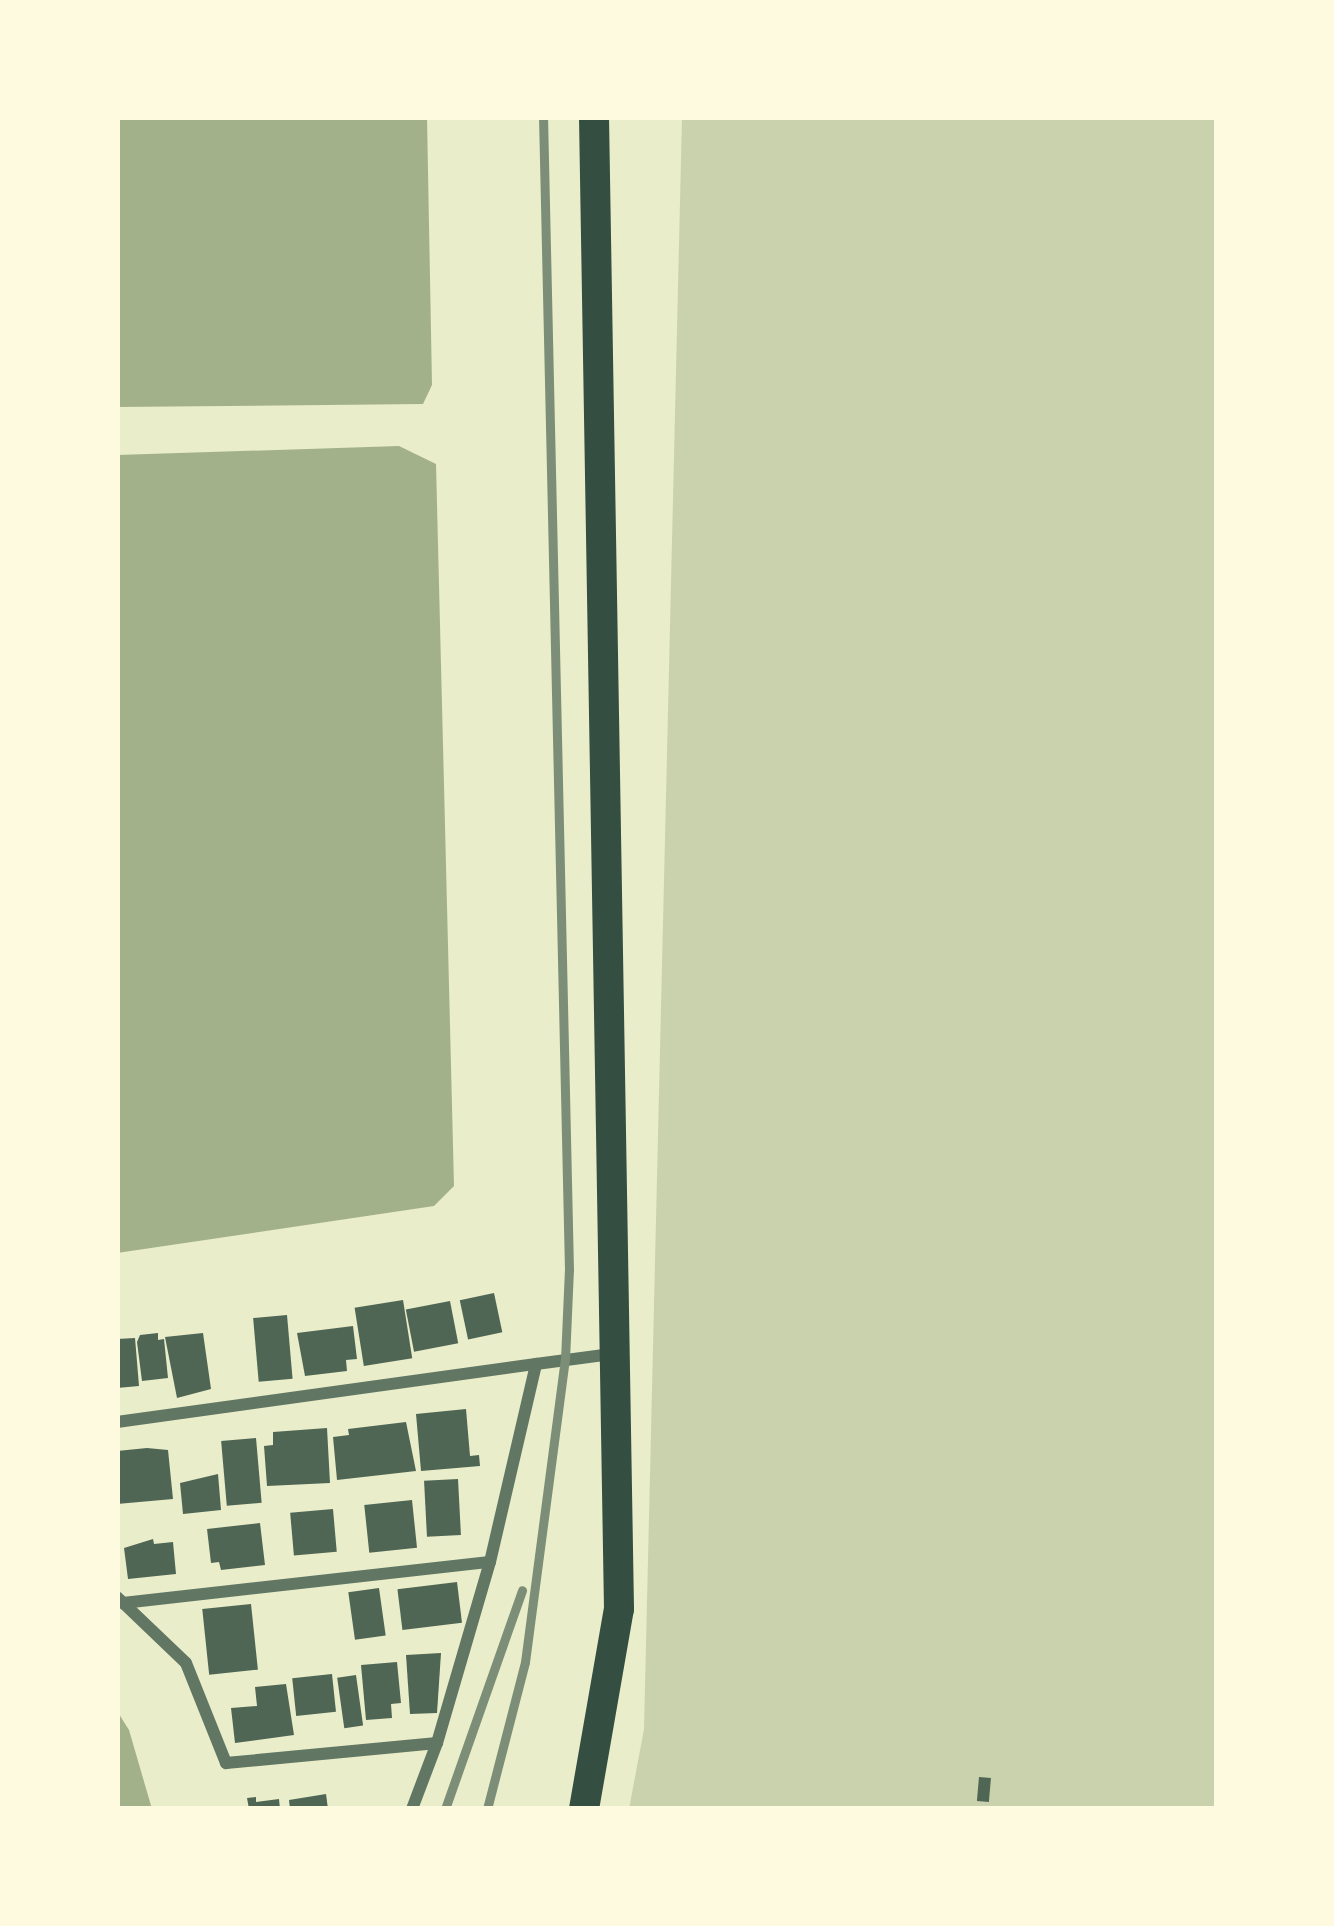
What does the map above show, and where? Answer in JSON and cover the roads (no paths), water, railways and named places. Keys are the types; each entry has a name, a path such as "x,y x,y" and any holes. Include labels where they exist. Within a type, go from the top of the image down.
{"main road":[{"path":"584,1809 619,1609 594,117"}],"street":[{"path":"117,1422 614,1354"},
{"path":"412,1809 437,1743 490,1562 536,1364"},
{"path":"120,1600 490,1562"},
{"path":"120,1600 186,1664 226,1763 437,1743"}],"railway":[{"path":"487,1809 525,1662 565,1360 569,1270 543,117"},
{"path":"445,1809 522,1590"}]}
